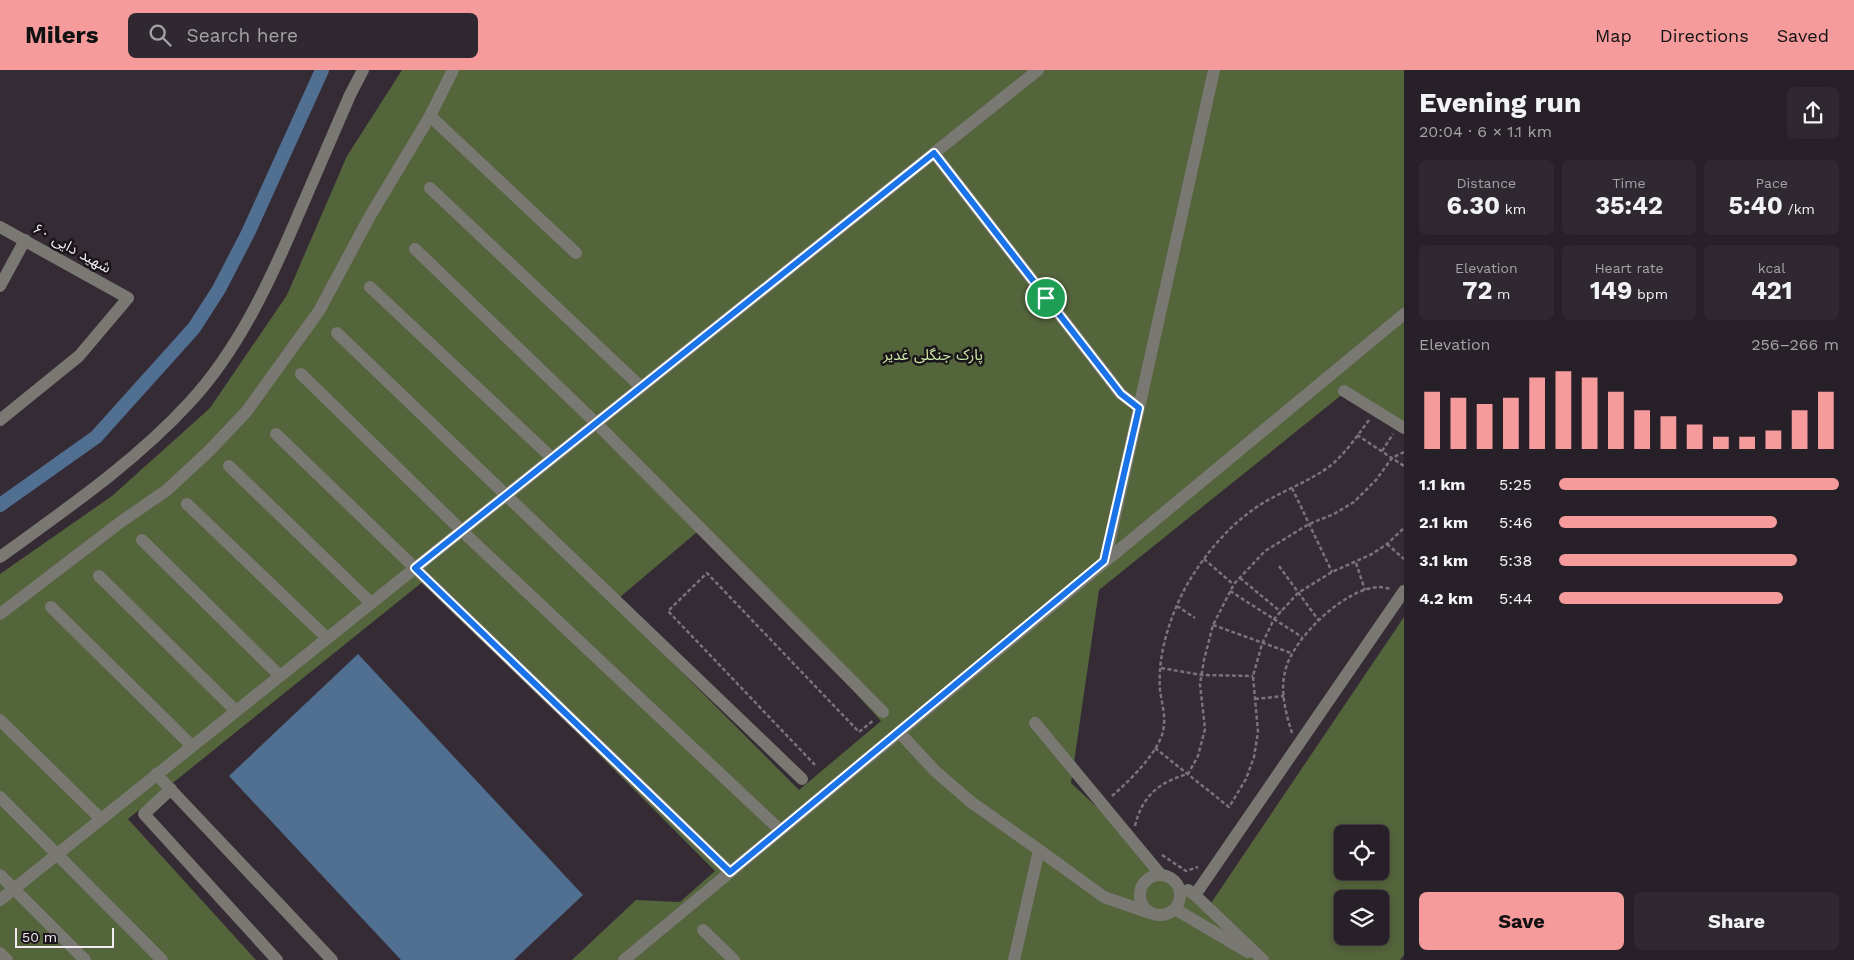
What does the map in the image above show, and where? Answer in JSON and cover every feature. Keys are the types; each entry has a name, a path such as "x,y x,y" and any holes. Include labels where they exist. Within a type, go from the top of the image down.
{"street":[{"path":"0,557 91,492 140,452 191,401 232,347 271,278 350,95 363,70"},
{"path":"0,614 122,520 167,490 209,452 246,412 319,310 370,216 430,116 453,70"},
{"path":"0,900 1038,70"},
{"path":"1104,561 1214,70"},
{"path":"430,116 576,253"},
{"path":"934,153 1121,394 1139,408"},
{"path":"430,188 641,387"},
{"name":"شهید دایی ۶۰","path":"0,227 128,298 79,356 0,420"},
{"path":"0,286 24,240"},
{"path":"415,249 596,423 883,712"},
{"path":"370,287 552,458"},
{"path":"624,960 1404,314"},
{"path":"338,332 802,779"},
{"path":"301,374 462,531 780,830"},
{"path":"1344,391 1402,431"},
{"path":"276,434 730,872"},
{"path":"229,466 372,603"},
{"path":"187,504 326,638"},
{"path":"142,540 280,676"},
{"path":"99,576 236,711"},
{"path":"1195,895 1400,590"},
{"path":"51,607 192,746"},
{"path":"0,720 101,819"},
{"path":"1035,723 1161,874"},
{"path":"899,732 935,771 971,802 1104,897 1158,915 1167,914 1175,909 1179,901 1180,892 1177,883"},
{"path":"156,774 332,960"},
{"path":"171,789 144,814 276,960"},
{"path":"0,797 162,960"},
{"path":"1014,960 1038,850"},
{"path":"1150,912 1143,906 1140,898 1140,889 1145,881 1152,876 1161,874 1170,877 1195,895 1262,960"},
{"path":"0,875 85,960"},
{"path":"1175,909 1262,960"},
{"path":"704,930 734,960"},
{"path":"0,952 8,960"}],"path":[{"path":"1107,800 1128,781 1155,748 1162,735 1165,721 1160,690 1161,668 1169,627 1190,580 1204,559 1226,532 1242,518 1269,499 1292,488 1330,465 1346,451 1370,417"},
{"path":"1382,452 1394,431 1402,431"},
{"path":"1357,435 1404,466"},
{"path":"1134,832 1144,802 1155,789 1172,779 1188,774 1198,756 1205,729 1200,684 1213,625 1234,584 1265,551 1309,524 1334,514 1354,502 1376,480 1392,458 1404,452"},
{"path":"1292,488 1332,572"},
{"path":"1155,748 1229,806 1246,779 1254,757 1258,732 1253,676 1262,644 1274,619 1298,593 1332,572 1356,563 1387,544 1404,528"},
{"path":"1387,544 1404,559"},
{"path":"1204,559 1234,584"},
{"path":"1356,563 1365,590"},
{"path":"1278,566 1319,621"},
{"path":"815,765 668,610 707,573 859,732 883,712"},
{"path":"1240,578 1281,612"},
{"path":"1293,736 1284,696 1284,673 1291,653 1302,637 1341,602 1365,590 1380,587 1400,590"},
{"path":"1230,591 1302,637"},
{"path":"1177,606 1195,618"},
{"path":"1213,625 1291,653"},
{"path":"1161,668 1202,675 1253,676"},
{"path":"1256,699 1284,696"},
{"path":"1156,850 1186,871 1196,869 1202,864"}],"green space":[{"name":"پارک جنگلی غدیر","path":"402,70 1404,70 1404,430 1344,393 1099,590 1071,783 1207,909 1404,617 1404,955 1400,960 572,960 636,900 680,902 715,871 425,580 128,819 256,960 0,960 0,574 112,496 210,408 287,295 347,156","holes":["703,527 881,721 799,790 613,603"]}],"water":[{"path":"358,654 583,895 514,960 401,960 229,776"}],"waterway":[{"path":"0,505 96,437 194,328 219,289 248,233 322,70"}],"route":[{"path":"934,153 1046,298 1121,394 1139,408 1104,561 730,872 415,568 934,153"}]}
